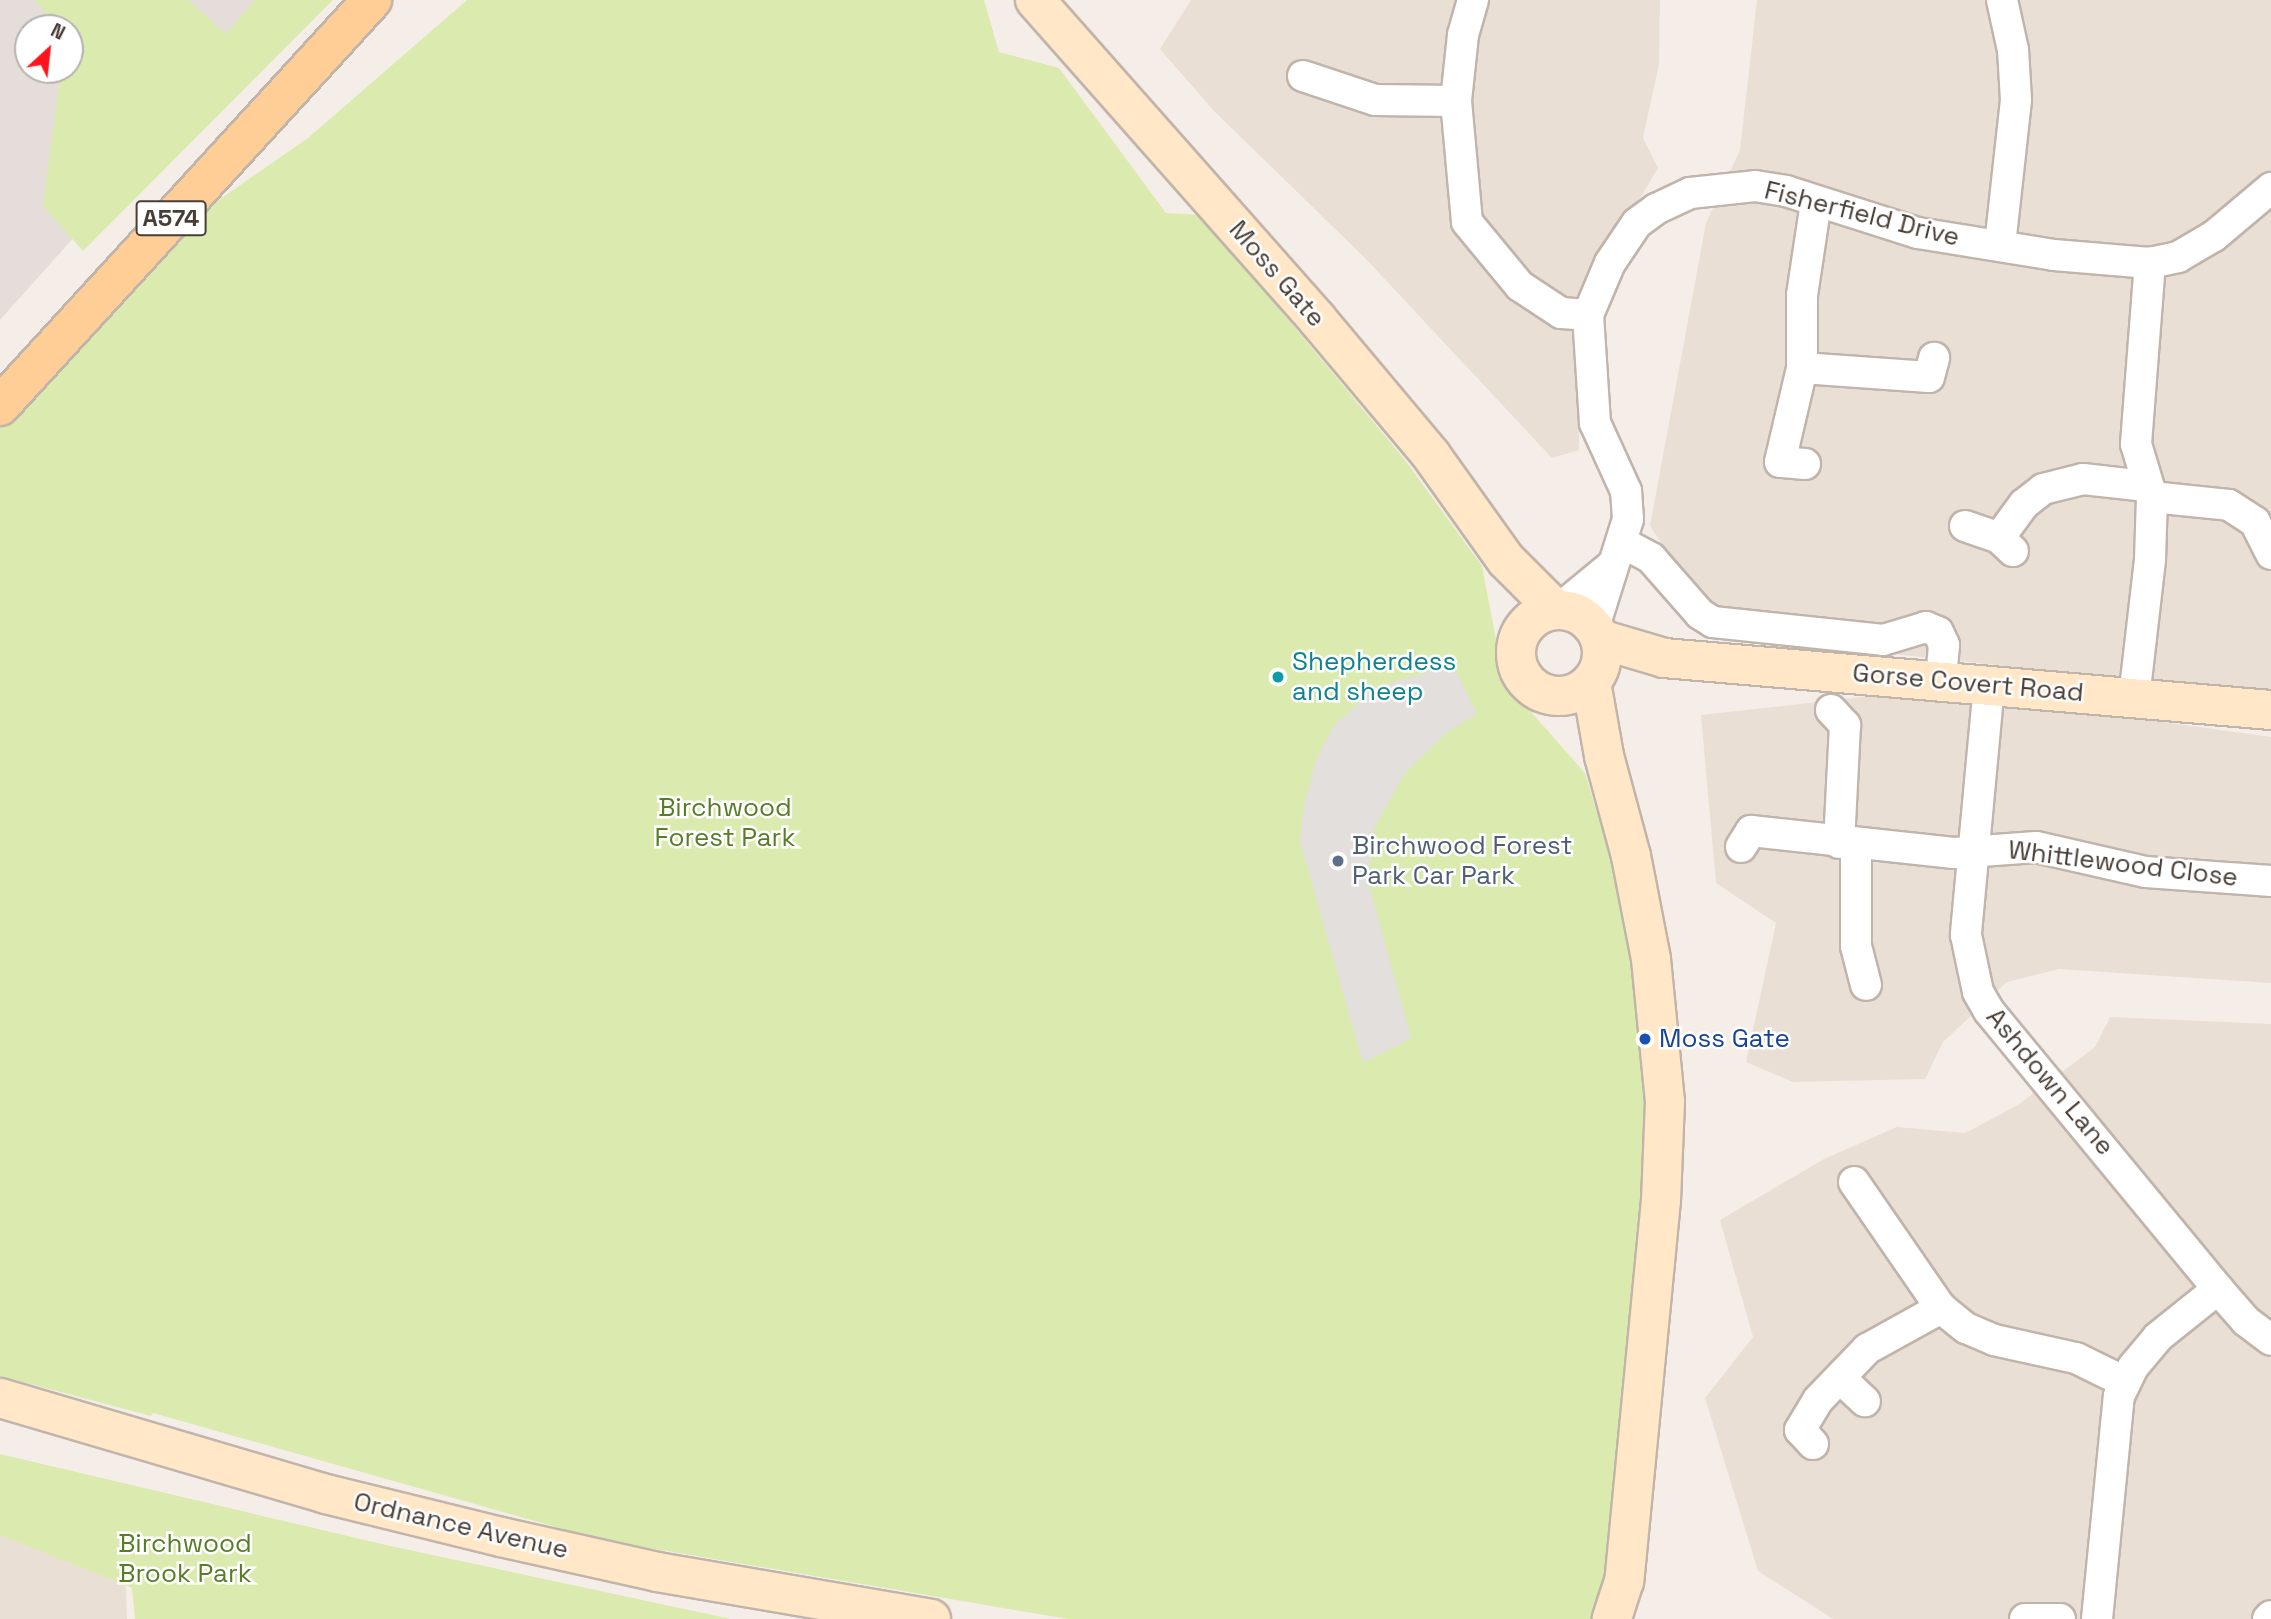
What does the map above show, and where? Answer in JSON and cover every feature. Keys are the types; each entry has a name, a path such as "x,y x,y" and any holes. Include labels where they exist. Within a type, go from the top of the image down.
{"main road":[{"name":"A574","path":"0,406 372,0"},
{"name":"A574","path":"343,32 383,0"}],"street":[{"name":"Moss Gate","path":"1035,0 1350,358 1430,455 1506,559 1557,609 1579,614 1596,655 1604,756 1632,856 1651,959 1665,1101 1661,1200 1624,1581 1612,1619"},
{"path":"1473,0 1463,35 1456,101 1467,222 1520,286 1561,313 1588,314"},
{"path":"2000,245 2016,100 2013,50 2002,0"},
{"path":"1303,76 1375,100 1456,101"},
{"name":"Fisherfield Drive","path":"1596,655 1626,491 1595,423 1588,314 1610,263 1637,223 1656,209 1716,188 1755,186 1918,233 2150,263 2178,257 2214,236 2271,188"},
{"path":"1805,464 1780,462 1802,368 1802,295 1816,202"},
{"path":"2134,698 2150,560 2148,491 2136,443 2150,263"},
{"path":"1802,368 1929,377 1934,358"},
{"path":"1965,526 2006,544 2024,504 2043,489 2083,480 2229,505 2255,523 2271,554"},
{"path":"1517,645 1530,621 1557,609 1616,555 1651,558 1700,614 1713,622 1883,640 1926,627 1938,632 1944,645 1941,680"},
{"name":"Moss Gate","path":"1506,559 1517,645 1525,679 1555,696 1604,756"},
{"path":"1555,696 1568,695 1596,655"},
{"name":"Gorse Covert Road","path":"1596,655 1941,680 2271,710"},
{"name":"Ashdown Lane","path":"1989,685 1966,935 1978,992 1989,1011 2218,1289 2246,1321 2271,1340"},
{"path":"1830,710 1845,725 1847,843 1856,946 1866,985"},
{"name":"Whittlewood Close","path":"1741,847 1751,831 1954,853 1976,849 2036,847 2146,872 2271,881"},
{"path":"1854,1182 1941,1308 1966,1328 1994,1340 2076,1358 2125,1382"},
{"path":"2097,1619 2111,1446 2125,1382 2158,1337 2218,1289"},
{"path":"1813,1444 1800,1430 1818,1400 1867,1349 1941,1308"},
{"path":"1840,1378 1865,1401"},
{"name":"Ordnance Avenue","path":"0,1398 326,1494 501,1537 657,1572 930,1619"},
{"name":"Moss Gate","path":"1624,1581 1632,1619"},
{"path":"2025,1619 2060,1619"}],"shaded area":[{"path":"0,0 286,0 0,320"},
{"path":"1191,0 1660,0 1659,64 1643,138 1658,168 1629,217 1578,345 1579,450 1552,458 1366,259 1214,111 1160,49"},
{"path":"1757,0 2271,0 2271,694 1808,645 1710,608 1683,575 1650,526 1706,223 1740,150"},
{"name":"Birchwood Forest Park Car Park","path":"1453,665 1477,714 1446,733 1405,773 1374,828 1368,882 1411,1038 1363,1063 1300,841 1304,805 1316,760 1334,725 1379,686"},
{"path":"1889,694 2084,711 2271,737 2271,983 2059,969 2007,982 1943,1042 1925,1079 1793,1082 1746,1062 1776,923 1716,883 1701,715"},
{"path":"2110,1017 2271,1024 2271,1619 1833,1619 1758,1571 1705,1398 1753,1337 1720,1220 1824,1159 1897,1127 1965,1133 2018,1105 2095,1047"},
{"path":"0,1517 124,1544 127,1619 0,1619"}],"green space":[{"path":"34,0 188,0 226,34 255,0 333,0 83,251 43,206 59,84 84,84 84,14 47,14"},
{"name":"Birchwood Forest Park","path":"467,0 984,0 999,52 1059,68 1166,213 1201,215 1405,460 1482,566 1499,655 1532,713 1585,773 1613,866 1631,968 1643,1074 1648,1201 1609,1597 1595,1619 1068,1619 602,1540 153,1413 151,1416 0,1376 0,415 174,231 308,138"},
{"name":"Birchwood Brook Park","path":"0,1454 386,1545 731,1619 135,1619 132,1588 0,1535"}],"place":[{"name":"Shepherdess and sheep","path":"1278,677"},
{"name":"Birchwood Forest Park Car Park","path":"1338,861"},
{"name":"Moss Gate","path":"1645,1039"}]}
